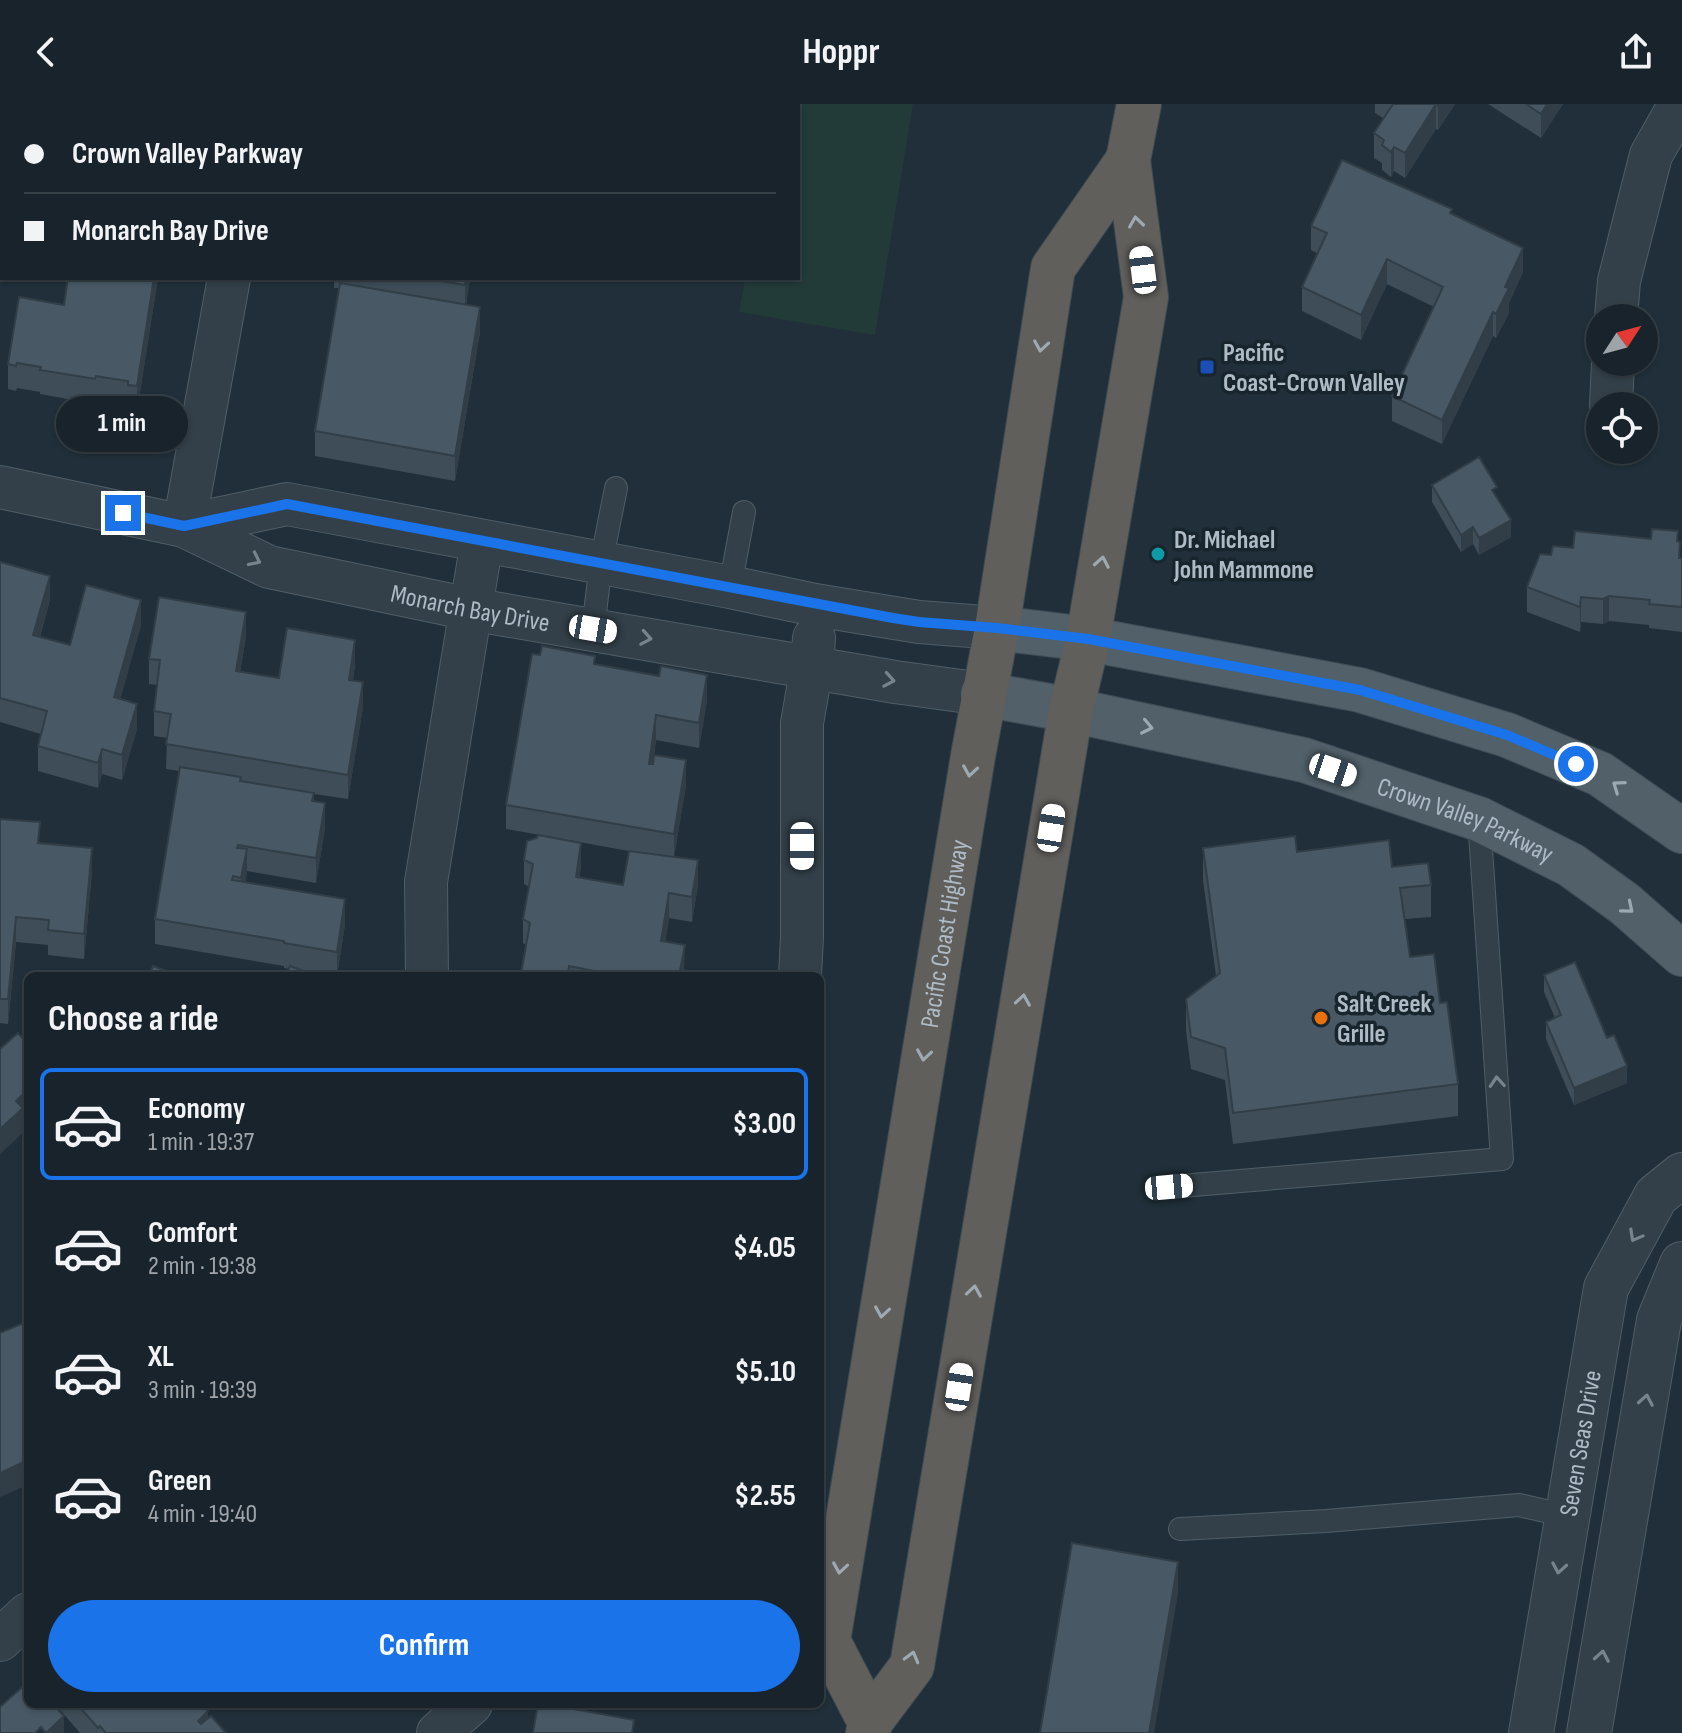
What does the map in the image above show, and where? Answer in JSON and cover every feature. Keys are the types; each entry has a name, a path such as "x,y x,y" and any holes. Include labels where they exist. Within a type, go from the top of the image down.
{"highway":[{"name":"Pacific Coast Highway","path":"1128,160 1053,268 997,628 983,694 828,1641 869,1727 912,1666 1071,710 1088,639 1146,297 1128,160 1139,104"}],"main road":[{"path":"997,628 1088,639 1360,690 1507,735 1600,774 1682,831"},
{"name":"Crown Valley Parkway","path":"983,694 1304,760 1479,819 1571,865 1625,904 1682,954"}],"street":[{"path":"1617,304 1619,281 1651,155 1680,104"},
{"path":"184,526 229,280"},
{"name":"Monarch Bay Drive","path":"0,487 184,526 269,567 470,609 895,682 983,694"},
{"name":"Monarch Bay Drive","path":"184,526 287,504 815,605 919,622 997,628"},
{"path":"427,972 426,882 482,541"},
{"path":"800,972 802,723 812,666 815,605"},
{"name":"Seven Seas Drive","path":"1531,1733 1606,1288 1656,1196 1682,1175"},
{"path":"1589,1733 1659,1320 1682,1264"},
{"path":"0,1640 24,1618"},
{"path":"438,1733 466,1708"}],"lane":[{"path":"593,629 601,563 616,488"},
{"path":"730,587 744,512"},
{"path":"1169,1187 1502,1159 1479,819"},
{"path":"1180,1529 1519,1505 1567,1516"}],"green space":[{"path":"800,104 913,104 875,335 739,312 745,280 800,280"}],"building":[{"path":"1393,104 1436,104 1405,153 1394,147 1391,152 1382,145 1384,140 1374,133"},
{"path":"1526,104 1547,104 1541,114"},
{"path":"1342,160 1452,209 1450,213 1523,248 1505,287 1509,288 1496,314 1493,312 1442,420 1392,396 1443,287 1387,259 1361,315 1302,287 1327,233 1311,226"},
{"path":"68,280 154,280 137,386 128,385 128,381 96,376 95,379 40,370 41,367 8,364 19,297 64,305"},
{"path":"436,280 466,280 465,285"},
{"path":"340,283 480,307 455,456 315,431"},
{"path":"1479,457 1497,487 1492,490 1511,520 1479,538 1473,527 1461,535 1432,485"},
{"path":"1652,529 1678,531 1679,558 1682,558 1682,607 1609,596 1603,599 1581,597 1580,607 1527,587 1540,554 1551,555 1553,546 1573,548 1575,531 1651,539"},
{"path":"0,562 50,576 33,635 70,645 86,585 141,600 114,697 137,704 122,755 102,749 98,763 38,746 47,711 0,698"},
{"path":"159,597 246,612 236,671 279,678 287,628 355,640 349,680 363,682 348,775 166,744 171,714 154,711 160,660 149,659"},
{"path":"542,646 595,656 594,664 659,676 661,666 707,675 699,723 656,715 649,764 653,764 654,755 686,760 674,834 506,805 532,654 540,655"},
{"path":"180,767 314,793 312,801 325,803 316,858 238,845 237,848 247,849 241,878 233,876 232,880 345,899 337,952 155,919"},
{"path":"0,819 40,822 38,843 92,848 84,934 48,930 49,920 16,917 8,999 0,999"},
{"path":"538,835 581,843 576,877 623,885 629,851 698,860 692,897 669,893 661,941 685,945 680,972 594,972 569,966 568,972 521,972 530,923 523,919 533,864 524,860 527,841"},
{"name":"Salt Creek Grille","path":"1295,836 1297,852 1389,840 1392,867 1428,863 1431,885 1400,888 1410,957 1434,954 1440,1003 1447,1002 1458,1084 1233,1113 1225,1048 1191,1037 1186,999 1220,973 1203,848"},
{"path":"1575,962 1607,1038 1614,1035 1627,1066 1574,1088 1546,1022 1561,1015 1544,975"},
{"path":"153,966 169,972 151,972"},
{"path":"290,966 306,972 288,972"},
{"path":"18,1033 24,1040 24,1094 16,1101 23,1108 0,1129 0,1049"},
{"path":"24,1323 24,1462 0,1473 0,1333"},
{"path":"1072,1543 1178,1562 1149,1733 1040,1733"},
{"path":"24,1686 24,1708 57,1708 64,1716 46,1733 41,1727 35,1733 0,1733 0,1707"},
{"path":"80,1708 205,1708 208,1711 198,1721 201,1724 211,1716 226,1733 106,1733 100,1726 98,1728"},
{"path":"537,1708 568,1708 634,1720 632,1733 533,1733"}],"place":[{"name":"Pacific Coast-Crown Valley","path":"1207,367"},
{"name":"Dr. Michael John Mammone","path":"1158,554"},
{"name":"Salt Creek Grille","path":"1321,1018"}],"route":[{"path":"123,513 184,526 287,504 815,605 919,622 1088,639 1360,690 1507,735 1576,764"}]}
